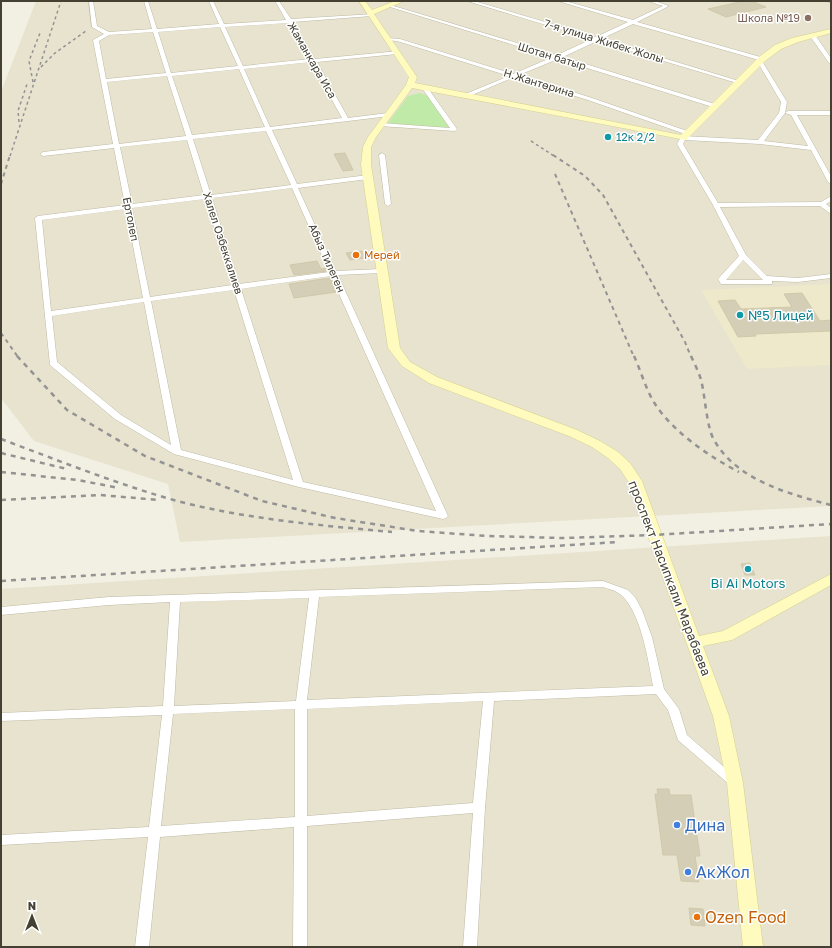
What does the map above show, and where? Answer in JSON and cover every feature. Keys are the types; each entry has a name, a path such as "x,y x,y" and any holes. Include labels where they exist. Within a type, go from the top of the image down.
{"main road":[{"path":"362,1 412,74 413,81 410,85 686,136 761,60 787,42 831,31"},
{"path":"372,14 389,5 401,1"},
{"name":"проспект Насипкали Марабаева","path":"410,85 384,120 367,147 366,165 381,271 394,348 406,364 433,380 573,433 608,452 625,466 635,481 721,716 735,783 753,947"},
{"path":"695,642 727,636 831,579"}],"street":[{"path":"90,1 95,27 108,34 372,14"},
{"name":"Халел Озбеккалиев","path":"146,1 299,484"},
{"name":"Абыз Тилеген","path":"211,1 443,516 299,484"},
{"name":"Жаманкара Иса","path":"277,1 313,60 346,120"},
{"name":"7-я улица Жибек Жолы","path":"469,1 739,82"},
{"path":"560,1 761,60 784,102 782,113 760,142"},
{"path":"465,96 558,57 667,6 650,1"},
{"name":"Шотан батыр","path":"389,5 716,106"},
{"name":"Ертолеп","path":"108,34 96,40 177,452"},
{"path":"812,36 831,62"},
{"name":"Н.Жантөрина","path":"388,40 398,40 590,99 686,136 760,142 796,146 813,150"},
{"path":"104,81 397,52"},
{"path":"44,154 346,120 384,120 453,130 454,129 425,88"},
{"path":"782,113 831,113"},
{"path":"792,113 831,182"},
{"path":"686,136 680,144 716,205 743,256 766,278 768,282 724,282 722,279 743,256"},
{"path":"382,155 388,204"},
{"path":"299,484 177,452 118,417 53,363 38,218 368,177"},
{"path":"716,205 822,204 831,198"},
{"path":"822,204 831,212"},
{"path":"48,314 334,273 381,271"},
{"path":"766,278 798,280 831,276"},
{"path":"1,611 109,602 175,600 230,596 314,595 603,584 623,591 635,606 645,632 659,690 672,709 682,737 735,783"},
{"path":"300,947 301,704 314,595"},
{"path":"142,947 168,710 175,600"},
{"path":"1,717 659,690"},
{"path":"470,947 479,808 489,696"},
{"path":"1,840 154,832 479,808"}],"shaded area":[{"path":"36,1 831,1 831,506 180,542 168,484 34,441 1,398 1,92"},
{"path":"831,284 831,365 747,369 701,290"},
{"path":"831,536 831,947 1,947 1,589"}],"green space":[{"path":"420,93 428,96 450,129 388,123 408,96"}],"building":[{"path":"744,1 751,1 766,7 726,17 708,9"},
{"path":"345,153 353,170 343,171 334,154"},
{"name":"Мерей","path":"362,251 365,258 350,260 346,253"},
{"path":"317,261 321,269 325,268 327,271 294,275 290,265"},
{"path":"330,278 336,292 294,298 289,284"},
{"name":"№5 Лицей","path":"802,293 820,321 831,320 831,331 755,334 756,336 738,337 718,301 735,300 741,309 792,307 784,294"},
{"name":"Bi Ai Motors","path":"750,563 755,575 745,575 741,564"},
{"name":"Дина","path":"657,789 669,789 670,795 691,795 700,856 695,856 699,882 681,881 677,855 663,855 655,794 658,794"},
{"name":"Ozen Food","path":"689,908 703,909 705,926 691,925"}],"railway":[{"path":"10,156 61,1"},
{"path":"41,67 55,53 86,31"},
{"path":"33,82 29,61 40,33"},
{"path":"19,122 18,111 27,84"},
{"path":"531,141 554,156"},
{"path":"1,184 10,155"},
{"path":"553,155 585,176 603,195 685,342 691,357"},
{"path":"555,174 634,357"},
{"path":"1,333 18,357"},
{"path":"17,356 67,410 145,456 262,501 335,518 418,531 487,536 563,538 654,535 831,524"},
{"path":"634,356 655,404 672,424 704,451 739,472"},
{"path":"691,356 701,380 713,438 735,465 764,483 798,496 831,505"},
{"path":"1,439 127,485 197,506 225,512 280,520 392,532"},
{"path":"1,453 67,469"},
{"path":"1,472 78,480 119,488"},
{"path":"1,500 100,495 159,500"},
{"path":"1,581 618,542"}],"place":[{"name":"Школа №19","path":"808,18"},
{"name":"12к 2/2","path":"608,137"},
{"name":"Мерей","path":"356,255"},
{"name":"№5 Лицей","path":"740,315"},
{"name":"Bi Ai Motors","path":"748,569"},
{"name":"Дина","path":"677,825"},
{"name":"АкЖол","path":"688,872"},
{"name":"Ozen Food","path":"697,917"}]}
